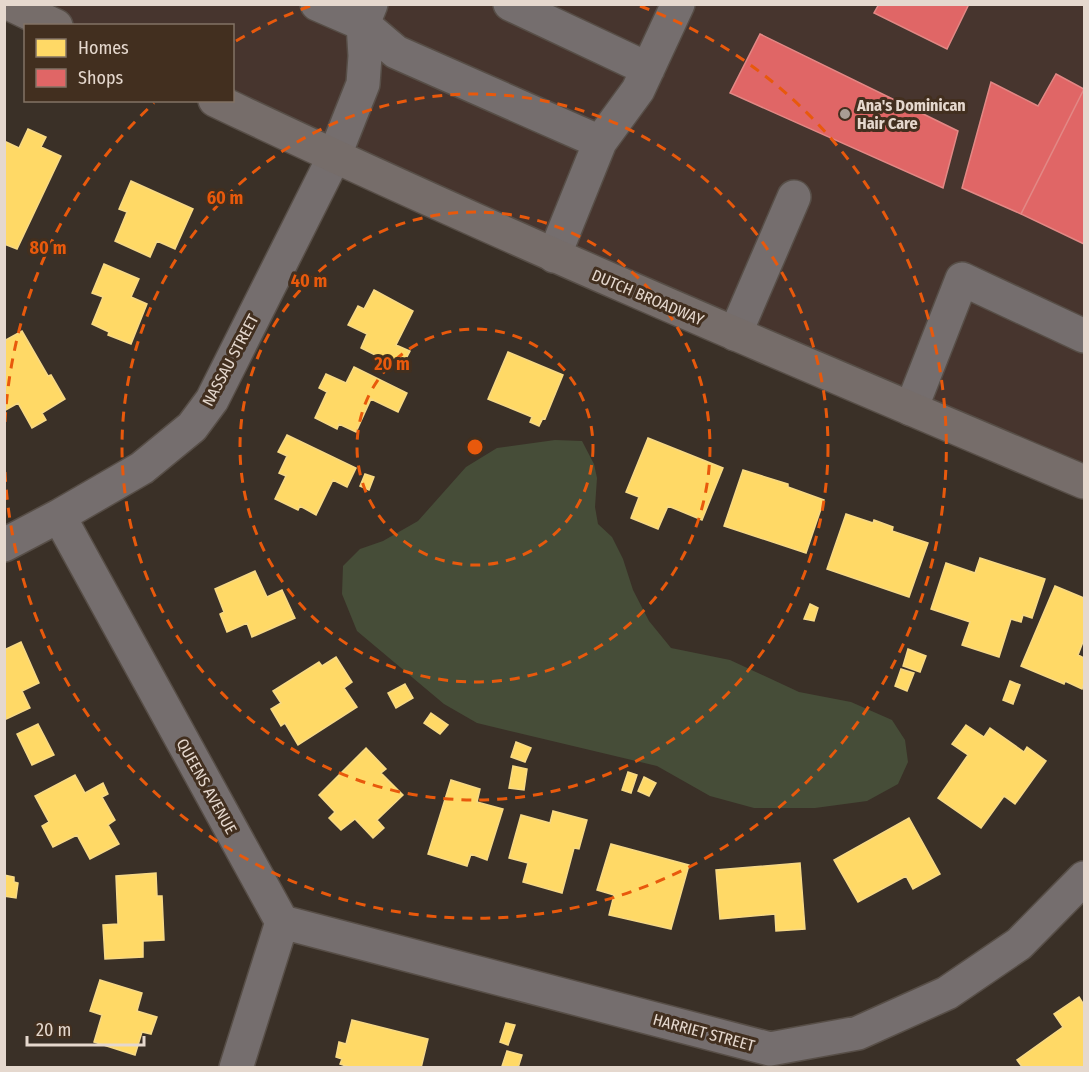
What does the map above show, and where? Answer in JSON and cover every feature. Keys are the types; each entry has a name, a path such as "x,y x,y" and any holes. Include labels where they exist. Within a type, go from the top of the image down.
{"main road":[{"path":"10,4 52,24"},
{"name":"DUTCH BROADWAY","path":"219,102 334,157 554,256 1084,482"}],"street":[{"path":"318,4 367,14 396,52 600,142"},
{"path":"510,4 648,69"},
{"path":"554,256 600,142 638,90 678,4"},
{"name":"NASSAU STREET","path":"4,545 142,468 192,427 212,400 334,157 363,84 367,14"},
{"path":"735,334 794,197"},
{"path":"911,409 962,279 1084,336"},
{"name":"QUEENS AVENUE","path":"59,516 282,922"},
{"name":"HARRIET STREET","path":"282,922 767,1058 858,1033 947,993 1019,944 1083,883"},
{"path":"237,1068 282,922"}],"shaded area":[{"path":"25,5 1084,5 1084,474 234,99 234,24 69,24"}],"green space":[{"path":"555,440 582,441 594,464 597,478 595,507 598,524 612,537 623,559 633,590 649,621 671,648 730,660 799,692 851,702 892,720 905,740 908,762 898,784 867,801 815,808 754,808 710,796 657,766 477,723 444,704 357,631 342,594 343,566 360,549 383,541 418,521 466,467 497,448"}],"building: Homes":[{"path":"28,129 46,137 41,147 61,156 17,249 4,244 4,141 19,148"},
{"path":"131,181 193,209 175,249 157,241 150,257 115,241 127,212 119,209"},
{"path":"104,264 139,279 131,297 147,304 131,344 108,335 109,332 92,324 103,297 92,293"},
{"path":"374,290 413,311 396,345 410,351 401,368 361,348 367,334 348,325 358,306 364,309"},
{"path":"22,331 48,376 51,375 65,399 42,413 46,420 32,428 18,403 4,411 4,341"},
{"path":"508,352 563,375 545,419 543,418 539,426 530,422 532,417 488,399"},
{"path":"354,367 407,393 398,412 371,399 356,432 339,424 337,429 315,418 327,392 319,388 326,374 346,383"},
{"path":"287,435 356,468 347,487 333,480 316,515 300,506 298,510 275,499 286,476 279,473 287,456 278,452"},
{"path":"648,438 723,468 702,520 668,506 658,529 631,518 639,497 626,492"},
{"path":"743,470 788,484 788,487 824,500 806,553 724,526"},
{"path":"365,474 374,477 369,490 360,486"},
{"path":"846,514 873,523 874,520 893,527 892,531 928,543 909,597 827,569"},
{"path":"980,558 1045,579 1032,618 1023,615 1021,622 1011,619 999,657 962,645 970,622 931,609 946,563 975,573"},
{"path":"255,571 267,597 282,590 295,618 252,637 247,623 227,632 220,614 224,612 215,589"},
{"path":"1055,586 1084,598 1084,639 1078,655 1084,658 1082,689 1021,666"},
{"path":"810,604 818,608 814,621 804,619"},
{"path":"21,642 39,683 22,691 30,708 4,720 4,650"},
{"path":"908,649 926,656 920,672 903,666"},
{"path":"336,657 352,682 344,688 357,707 298,745 285,723 281,726 271,709 281,703 273,691 319,662 322,666"},
{"path":"901,669 914,673 907,691 895,686"},
{"path":"1010,681 1020,685 1013,704 1003,700"},
{"path":"405,684 413,698 396,708 388,693"},
{"path":"431,713 448,725 440,734 424,723"},
{"path":"38,724 54,755 32,765 17,734"},
{"path":"966,725 984,737 990,728 1024,752 1027,747 1046,761 1015,804 1004,796 981,828 938,798 968,755 952,744"},
{"path":"516,742 531,748 525,762 511,757"},
{"path":"366,748 386,769 381,773 403,795 377,820 384,828 373,838 355,819 341,830 329,818 335,812 319,795"},
{"path":"513,766 527,769 524,790 509,788"},
{"path":"628,772 637,775 631,793 622,790"},
{"path":"75,775 85,793 103,783 108,794 102,797 115,820 108,825 119,844 90,859 77,835 53,847 42,826 49,822 35,796"},
{"path":"644,777 656,783 649,796 638,791"},
{"path":"451,780 480,789 477,802 503,809 487,860 471,854 467,866 428,854"},
{"path":"553,811 587,820 579,849 574,848 562,893 523,882 528,863 509,858 521,815 550,823"},
{"path":"909,818 940,874 913,889 906,876 858,902 834,860"},
{"path":"611,844 689,865 671,929 609,915 614,895 597,890"},
{"path":"800,863 805,929 776,931 775,914 720,919 716,870"},
{"path":"156,873 157,896 162,896 164,940 143,941 143,957 105,959 103,925 118,924 116,876"},
{"path":"4,875 14,877 14,882 18,883 16,898 4,896"},
{"path":"100,980 142,993 137,1011 157,1017 151,1034 142,1032 135,1055 94,1042 102,1015 90,1011"},
{"path":"1079,997 1084,1005 1084,1068 1023,1068 1017,1060 1063,1027 1054,1014"},
{"path":"352,1020 428,1039 421,1068 352,1068 340,1064 342,1059 336,1057 339,1042 346,1044"},
{"path":"506,1023 515,1025 508,1045 500,1042"},
{"path":"507,1051 522,1055 518,1068 502,1066"}],"building: Shops":[{"path":"879,4 969,4 947,49 874,13"},
{"path":"760,34 958,131 943,188 730,93"},
{"path":"1056,74 1084,89 1021,214 962,188 991,82 1038,106"},
{"path":"1084,89 1084,244 1021,214"}],"place":[{"name":"Ana's Dominican Hair Care","path":"845,114"}]}
